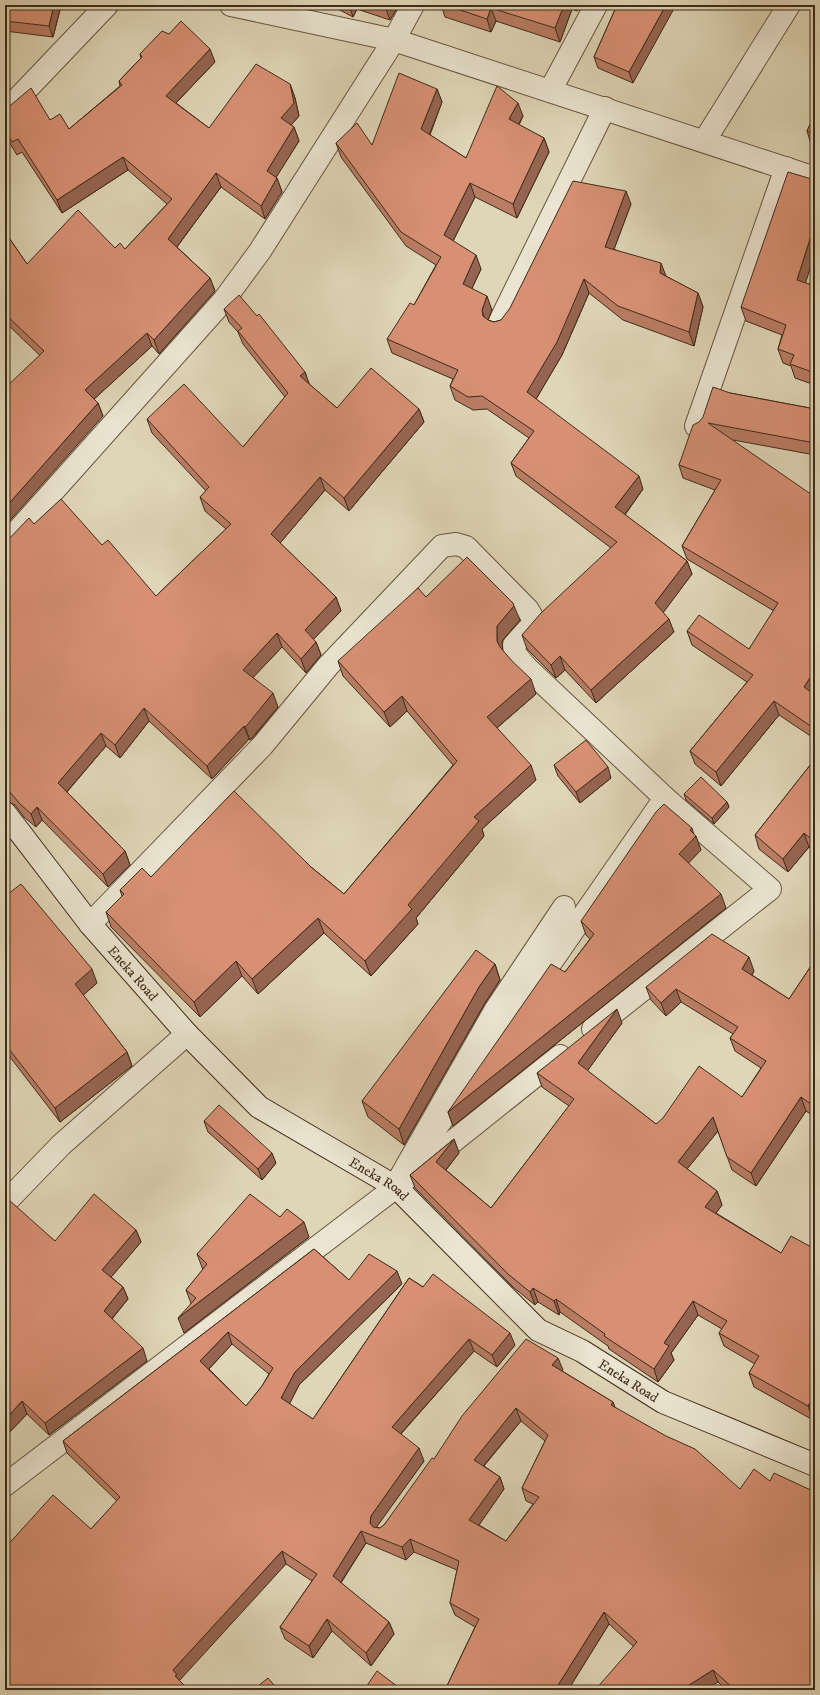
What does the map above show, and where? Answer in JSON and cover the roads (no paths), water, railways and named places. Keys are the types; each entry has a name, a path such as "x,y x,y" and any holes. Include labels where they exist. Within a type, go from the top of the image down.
{"street":[{"path":"5,112 107,5"},
{"path":"231,5 394,40 705,140 815,178"},
{"path":"5,545 224,300 260,251 394,40 413,5"},
{"path":"550,90 596,5"},
{"path":"705,140 789,5"},
{"path":"499,323 605,108"},
{"path":"696,426 786,168"},
{"path":"5,1485 396,1187 770,889 665,798 527,668 515,654 514,645 535,622 528,610 466,547 456,544 442,546 328,666 262,746 90,924"},
{"path":"396,1187 665,798"},
{"name":"Eneka Road","path":"5,813 90,924 186,1034 259,1107 396,1187 538,1330 582,1351 663,1402 815,1465"},
{"path":"564,907 412,1159 396,1187 496,1009 564,907"},
{"path":"5,1203 61,1145 186,1034"}]}
